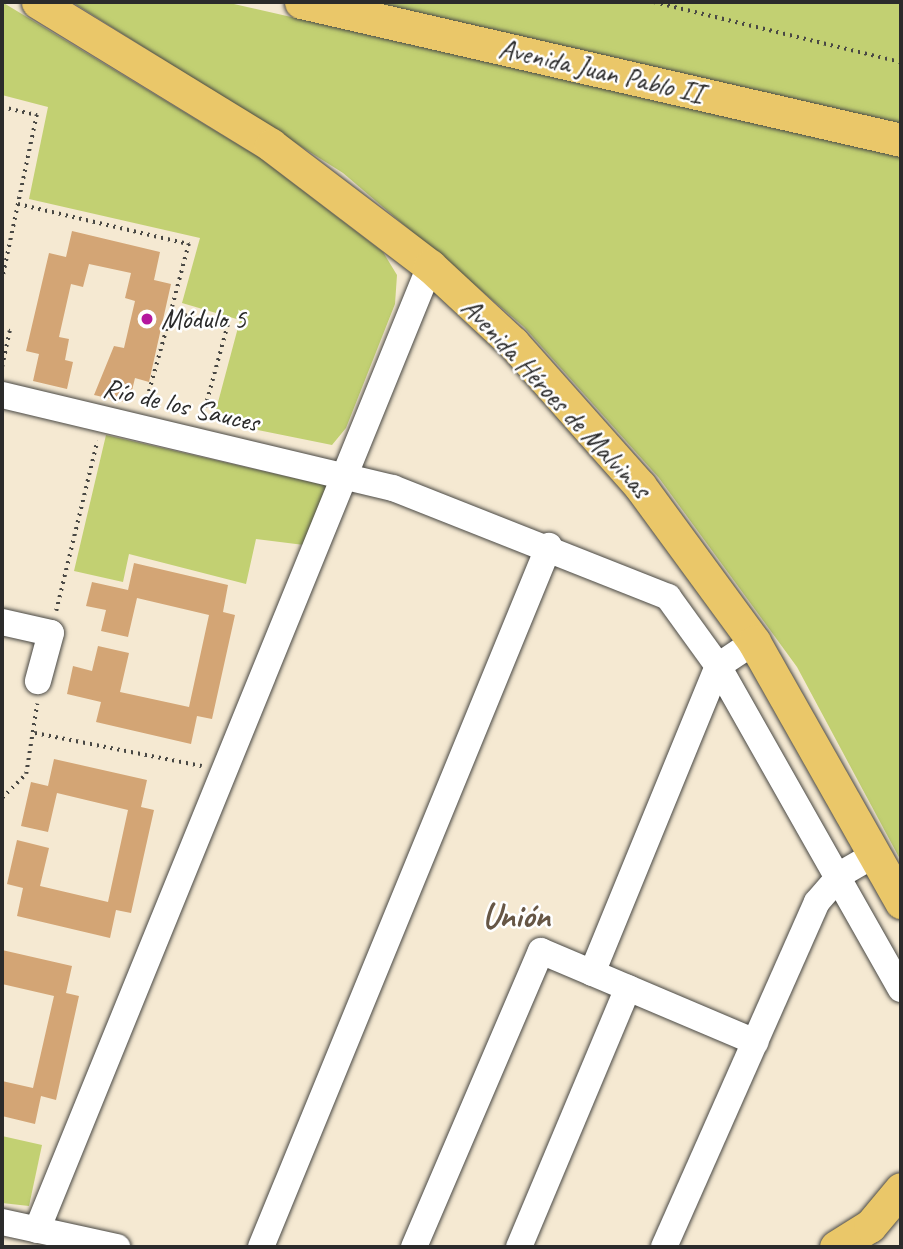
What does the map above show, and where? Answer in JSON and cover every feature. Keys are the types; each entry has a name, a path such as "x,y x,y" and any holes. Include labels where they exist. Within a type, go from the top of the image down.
{"main road":[{"name":"Avenida Héroes de Malvinas","path":"38,2 271,145 430,266 513,343 640,486 754,642 901,902"},
{"name":"Avenida Juan Pablo II","path":"301,2 901,140"},
{"path":"836,1247 885,1224 901,1189"}],"street":[{"path":"37,1230 430,266"},
{"name":"Río de los Sauces","path":"2,395 345,477 549,546 668,597 718,666 841,874 901,989"},
{"path":"261,1247 549,546"},
{"path":"2,622 51,633 38,681"},
{"path":"592,973 718,666 754,642"},
{"path":"664,1247 817,902 841,874 875,854"},
{"path":"414,1247 541,951 755,1042"},
{"path":"519,1247 628,988"},
{"path":"2,1223 117,1247"}],"path":[{"path":"655,2 901,62"},
{"path":"2,107 37,115 2,281"},
{"path":"18,204 189,244 139,428"},
{"path":"171,312 228,325 196,441"},
{"path":"2,329 10,331 2,369"},
{"path":"51,633 102,419"},
{"path":"2,799 26,774 35,733 38,681"},
{"path":"35,733 225,770"}],"green space":[{"path":"2,2 260,158 383,252 397,275 395,304 346,428 332,445 213,421 240,320 182,303 200,238 29,199 48,107 2,95"},
{"path":"72,2 225,2 901,156 901,861 797,667 659,478 524,327 343,173"},
{"path":"371,2 901,2 901,124"},
{"path":"106,435 328,486 304,545 256,539 246,584 129,554 123,582 74,571"},
{"path":"2,1136 42,1145 29,1206 2,1203"}],"building":[{"name":"Módulo 5","path":"72,231 160,252 154,280 171,284 149,382 135,378 129,403 94,395 114,346 124,348 135,301 125,298 131,273 89,264 83,287 71,284 59,337 69,339 65,360 73,362 67,389 33,381 39,354 26,351 49,253 66,257"},
{"path":"134,563 228,585 223,612 235,615 212,719 197,716 191,744 96,722 101,702 67,694 73,666 92,671 98,646 129,653 120,692 189,707 209,615 137,598 128,637 101,631 106,610 86,606 92,582 128,590"},
{"path":"54,759 147,780 141,807 154,810 131,913 116,910 110,938 17,916 23,888 7,884 17,840 49,848 40,886 108,902 128,810 57,793 48,832 21,826 31,782 48,786"},
{"path":"2,950 72,966 66,993 79,996 56,1100 41,1096 35,1124 2,1116 2,1081 33,1088 54,996 2,984"}],"place":[{"name":"Módulo 5","path":"147,319"}],"district":[{"name":"Unión","path":"516,916"}]}
